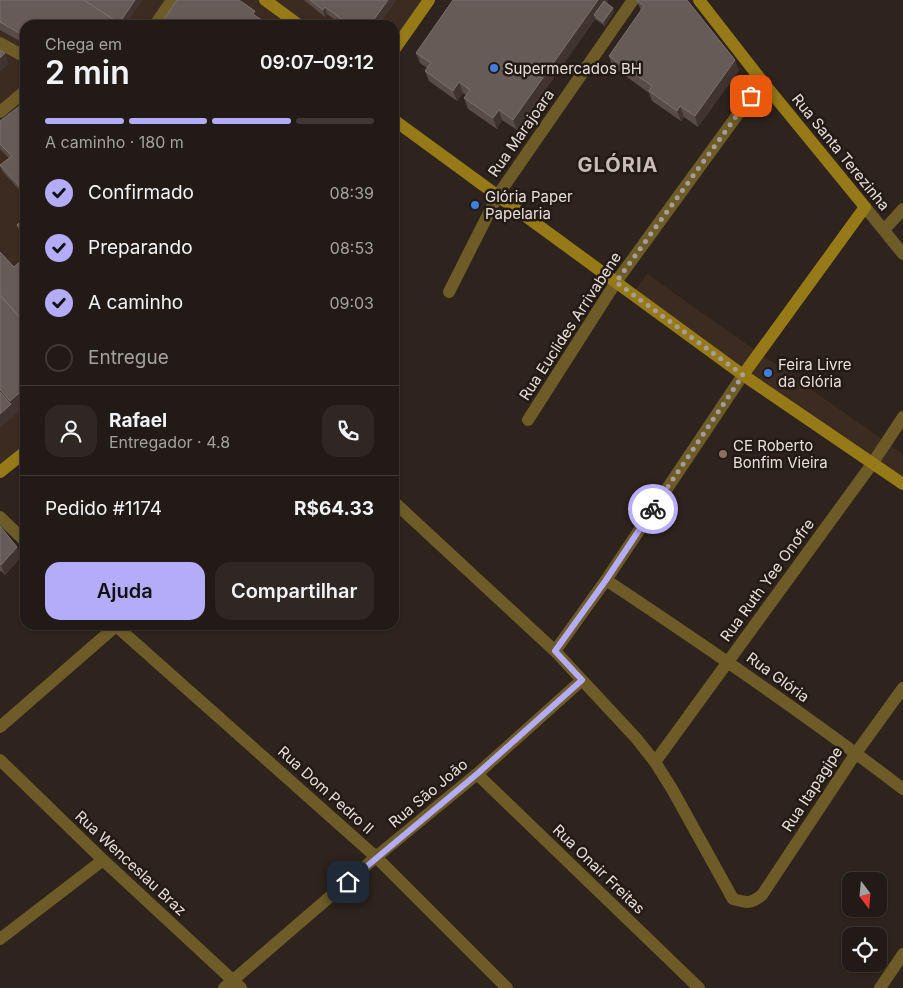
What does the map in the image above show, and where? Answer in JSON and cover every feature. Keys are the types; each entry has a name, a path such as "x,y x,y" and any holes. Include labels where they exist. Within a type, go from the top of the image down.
{"street":[{"path":"158,20 172,0"},
{"path":"265,0 292,20"},
{"path":"399,43 429,0"},
{"name":"Rua Marajoara","path":"449,292 498,195 634,0"},
{"name":"Rua Santa Terezinha","path":"699,0 762,81 903,254"},
{"path":"0,43 20,54"},
{"name":"Rua Euclides Arrivabene","path":"528,420 616,282 762,81"},
{"path":"0,112 20,95"},
{"path":"399,124 743,375 903,484"},
{"path":"555,651 606,580 743,375 865,207"},
{"path":"884,230 903,210"},
{"name":"Rua Ruth Yee Onofre","path":"655,762 872,464 903,417"},
{"path":"0,472 20,456"},
{"path":"399,507 555,651 636,738 655,762"},
{"path":"0,517 20,535"},
{"name":"Rua Glória","path":"606,580 727,661 903,789"},
{"path":"0,727 111,630"},
{"name":"Rua Dom Pedro II","path":"120,630 376,858 507,988"},
{"name":"Rua São João","path":"233,986 376,858 477,774 582,680"},
{"name":"Rua Itapagipe","path":"655,762 734,899 744,902 755,901 762,895 856,753 903,688"},
{"name":"Rua Wenceslau Braz","path":"0,760 233,986"},
{"name":"Rua Onair Freitas","path":"477,774 699,988"},
{"path":"0,940 103,860"},
{"path":"880,988 903,954"}],"shaded area":[{"path":"0,0 429,0 399,43 399,20 20,20 20,456 0,472"},
{"name":"Feira Livre da Glória","path":"647,274 903,454 903,482 633,293"}],"building":[{"path":"0,0 84,0 114,20 20,20 20,33 0,22"},
{"path":"84,0 135,0 121,20 114,20"},
{"path":"177,0 239,0 255,11 253,14 262,20 163,20"},
{"path":"310,0 388,0 374,20 342,20 325,7 323,10"},
{"name":"Supermercados BH","path":"453,0 598,0 513,120 499,110 493,118 464,98 470,90 459,82 453,91 425,71 431,63 416,53"},
{"path":"637,0 687,0 735,60 695,116 680,106 677,111 649,91 652,86 609,56 644,6"},
{"path":"604,1 613,8 603,22 594,15"},
{"path":"0,50 5,53 0,58"},
{"path":"20,106 20,187 0,165 12,156 0,144 0,121"},
{"path":"0,252 14,267 20,262 20,317 0,295"},
{"path":"0,295 20,317 20,392 10,401 0,390"},
{"path":"0,392 11,404 0,414"},
{"path":"0,526 17,547 1,565 0,564"}],"way so far":[{"path":"653,509 743,375 616,282 751,96"}],"place":[{"name":"Supermercados BH","path":"494,68"},
{"name":"Glória Paper Papelaria","path":"475,205"},
{"name":"Feira Livre da Glória","path":"768,373"},
{"name":"CE Roberto Bonfim Vieira","path":"723,454"}],"district":[{"name":"GLÓRIA","path":"618,165"}],"route":[{"path":"348,882 477,774 582,680 555,651 606,580 653,509"}]}
